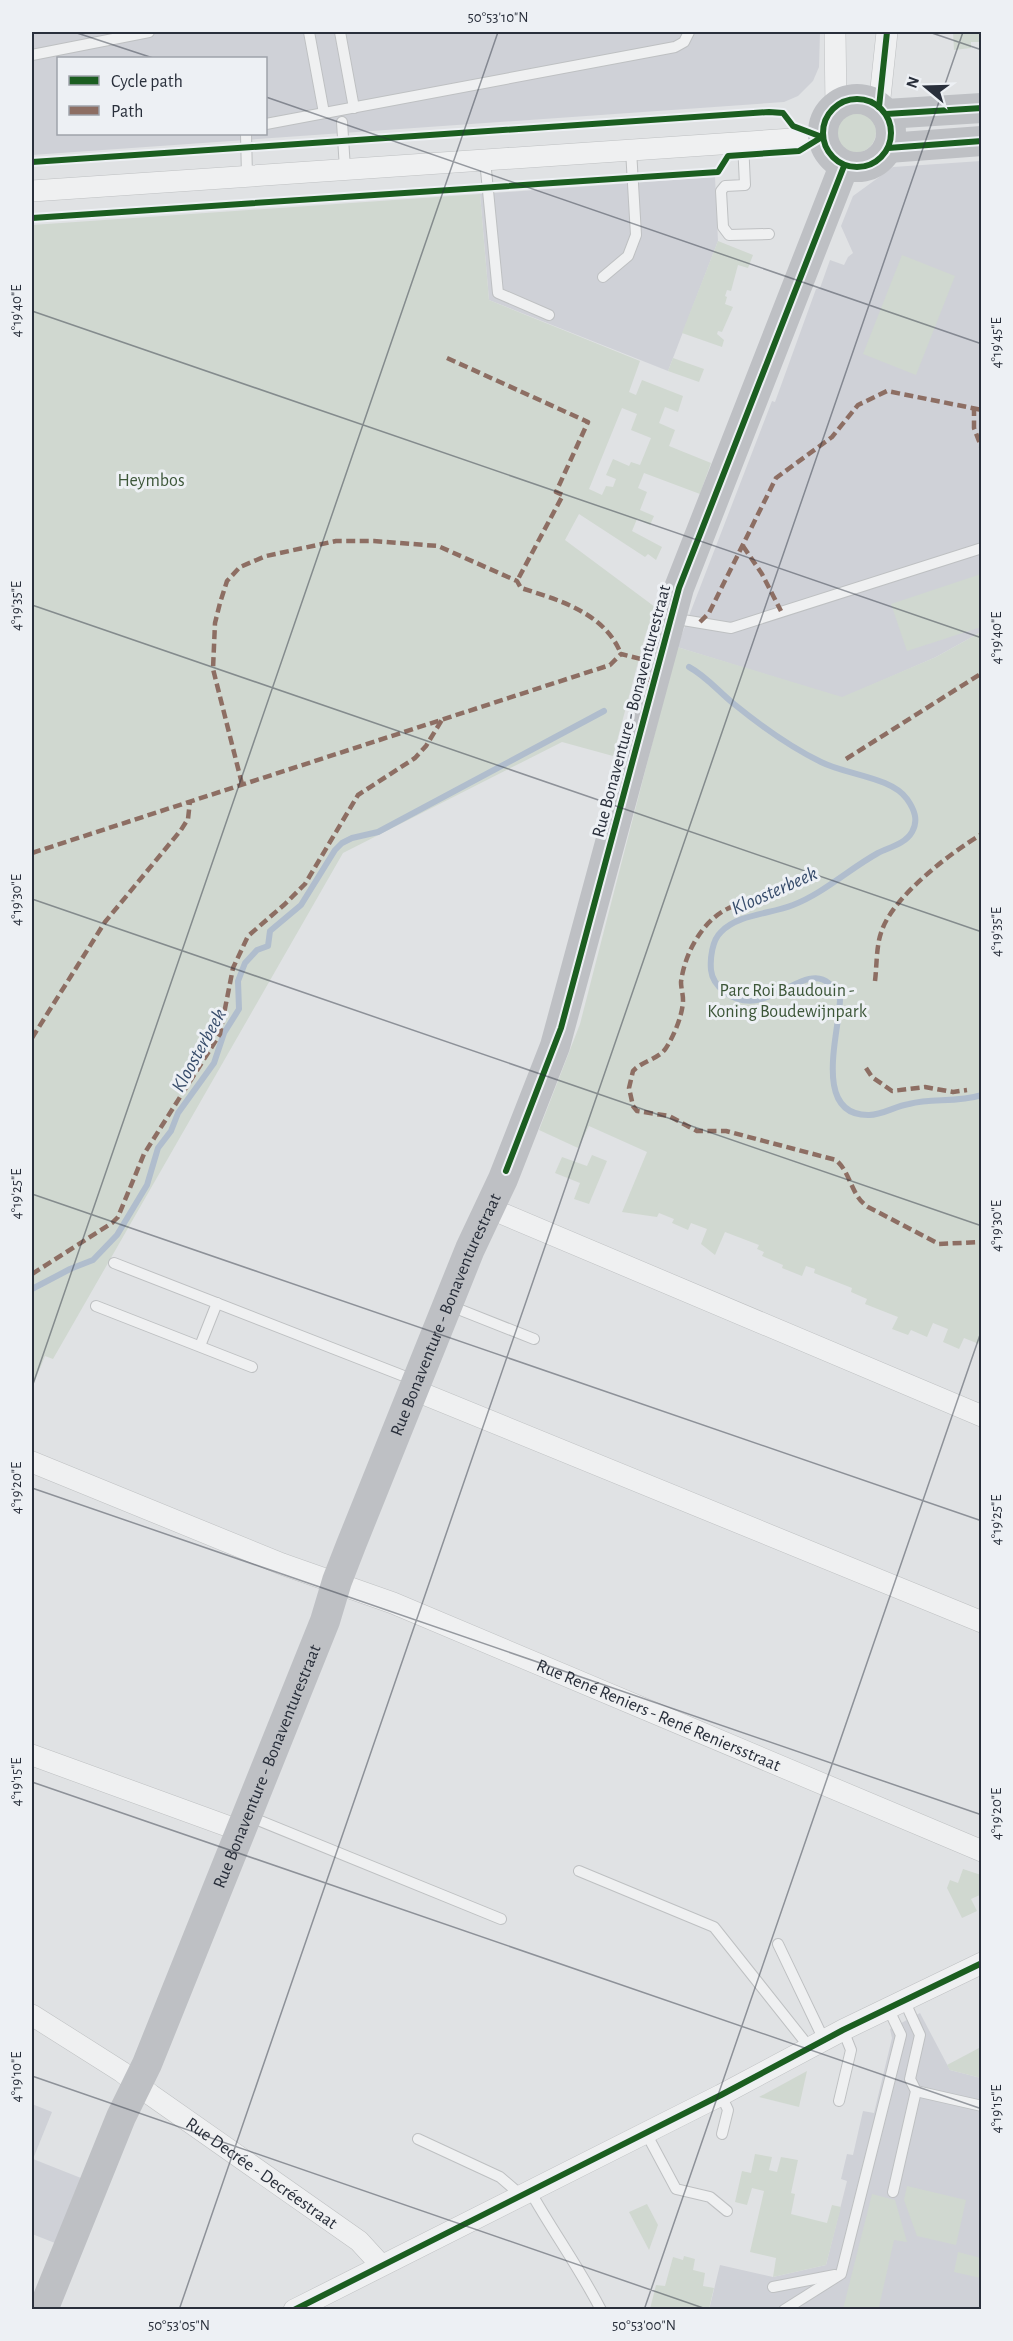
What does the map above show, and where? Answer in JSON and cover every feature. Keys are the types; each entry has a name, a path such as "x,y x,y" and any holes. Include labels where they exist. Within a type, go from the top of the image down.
{"street":[{"path":"835,32 836,106"},
{"path":"887,32 882,110 891,125 888,148 880,159 869,166 856,168 844,166 833,159 825,149 822,137 825,119 836,106 858,99 882,110 981,108"},
{"path":"32,190 822,137"},
{"path":"888,148 981,141"},
{"name":"Rue Bonaventure - Bonaventurestraat","path":"43,2310 244,1823 329,1611 337,1581 415,1385 447,1305 503,1179 558,1037 679,588 844,166"},
{"path":"489,1208 981,1416"},
{"path":"415,1385 981,1622"},
{"name":"Rue René Reniers - René Reniersstraat","path":"32,1462 282,1564 337,1581 403,1606 981,1851"},
{"path":"32,1755 244,1823"},
{"path":"294,2310 721,2095 826,2039 981,1964"},
{"name":"Rue Decrée - Decréestraat","path":"32,2015 138,2084 359,2241 381,2265"}],"lane":[{"path":"32,56 149,32"},
{"path":"309,32 324,113"},
{"path":"340,32 354,108"},
{"path":"267,124 675,47 684,42 689,32"},
{"path":"342,122 345,169"},
{"path":"246,135 247,176"},
{"path":"743,142 745,185 725,186 721,191 723,227 729,235 769,234"},
{"path":"603,277 628,256 636,235 631,150"},
{"path":"485,160 498,293 549,315"},
{"path":"671,618 731,628 981,548"},
{"path":"114,1263 415,1385"},
{"path":"200,1346 217,1303"},
{"path":"447,1305 534,1339"},
{"path":"96,1306 252,1367"},
{"path":"244,1823 501,1919"},
{"path":"579,1871 714,1927 826,2039 851,2050 839,2101"},
{"path":"778,1944 826,2039"},
{"path":"893,2192 916,2091 910,2075 920,2035 896,2004"},
{"path":"784,2310 841,2274 901,2035 896,2004"},
{"path":"916,2091 981,2106"},
{"path":"721,2095 728,2110 722,2134"},
{"path":"646,2133 676,2189 710,2197 727,2211"},
{"path":"418,2139 500,2177 526,2193 556,2238 580,2268 601,2310"},
{"path":"773,2287 841,2274"}],"shaded area":[{"path":"32,32 820,32 819,67 813,81 798,96 784,102 32,155"},
{"path":"981,161 981,632 936,657 842,698 677,647 772,401 775,402 816,289 820,288 830,260 844,265 853,253 841,226 853,196 893,167"},
{"path":"715,177 718,241 668,371 489,300 480,194"},
{"path":"920,2013 950,2070 981,2078 981,2309 709,2310 720,2265 773,2277 826,2265 847,2181 841,2179 847,2154 853,2155 863,2111 874,2113 892,2038 890,2029"},
{"path":"32,2104 52,2112 33,2159 81,2178 55,2243 32,2234"}],"green space":[{"path":"953,32 981,32 981,42 971,42 971,48 954,50"},
{"path":"855,111 863,112 870,117 875,124 875,140 870,147 863,152 855,153 847,152 840,147 835,140 834,132 835,124 840,117 847,112"},
{"name":"Heymbos","path":"480,194 489,300 640,361 629,392 636,395 642,380 683,396 678,412 665,407 659,423 675,430 669,446 711,463 700,494 644,473 638,488 647,492 640,510 654,516 650,525 637,519 632,531 662,547 656,560 648,554 645,557 579,514 565,540 655,607 613,756 562,742 343,853 53,1359 45,1356 32,1388 32,225","holes":["622,408 637,414 631,430 651,438 640,465 631,462 629,466 613,459 606,475 616,479 613,487 606,486 602,495 589,489"]},
{"path":"718,241 753,255 748,268 738,265 731,291 727,290 725,304 733,307 722,332 718,331 717,334 724,340 722,347 682,333"},
{"path":"902,255 955,276 916,375 863,354"},
{"path":"673,358 704,369 699,382 668,371"},
{"path":"981,574 981,627 907,651 891,604"},
{"name":"Parc Roi Baudouin - Koning Boudewijnpark","path":"981,632 982,1338 979,1344 964,1338 959,1349 943,1342 948,1329 933,1323 927,1337 911,1330 908,1335 892,1329 898,1317 865,1304 867,1299 851,1292 852,1288 814,1273 815,1269 806,1266 802,1276 782,1268 783,1265 762,1256 764,1252 757,1249 759,1245 725,1232 715,1255 701,1244 707,1229 691,1223 688,1230 672,1223 674,1219 659,1213 657,1217 622,1212 647,1152 589,1126 578,1148 539,1130 580,1024 677,647 842,697 936,657"},
{"path":"592,1155 607,1161 589,1204 574,1199 580,1183 555,1173 562,1157 587,1166"},
{"path":"963,1869 981,1875 982,1894 971,1899 977,1911 962,1918 947,1888 950,1880 958,1883"},
{"path":"981,2049 981,2078 950,2070 947,2065"},
{"path":"807,2071 799,2107 759,2097"},
{"path":"755,2154 772,2157 769,2170 777,2172 781,2157 798,2160 791,2193 795,2194 791,2214 827,2223 832,2205 841,2207 826,2265 773,2277 776,2258 750,2252 764,2191 752,2188 747,2205 735,2202 742,2171 751,2173"},
{"path":"907,2186 966,2200 956,2245 917,2236 904,2200"},
{"path":"872,2194 895,2200 907,2242 894,2240 879,2307 888,2309 843,2309"},
{"path":"647,2204 658,2225 649,2250 629,2212"},
{"path":"958,2252 981,2258 981,2278 954,2272"},
{"path":"684,2256 695,2259 693,2270 705,2273 703,2286 714,2288 709,2309 650,2309 656,2285 665,2286 673,2257 683,2260"}],"waterway":[{"name":"Kloosterbeek","path":"689,667 776,736 798,750 821,762 880,781 900,792 910,803 915,819 914,828 905,840 867,859 815,894 793,905 745,918 728,926 718,935 712,950 711,970 716,983 725,992 742,1000 759,1000 804,981 817,978 829,983 840,999 834,1050 834,1087 840,1102 851,1112 874,1115 918,1102 963,1099 982,1095"},
{"name":"Kloosterbeek","path":"32,1289 93,1260 117,1235 147,1185 158,1148 171,1131 178,1113 214,1063 224,1033 239,1009 238,981 245,963 257,950 268,946 270,931 301,905 335,850 352,838 378,832 604,711"}],"marked path":[{"path":"447,358 588,422 556,492 563,495 517,581"},
{"path":"700,622 709,613 776,478 832,437 858,405 887,391 982,410"},
{"path":"974,407 974,428 982,449"},
{"path":"242,784 213,669 215,623 227,581 240,567 266,556 336,541 374,541 438,546 517,581 521,588 579,610 604,628 614,640 621,654"},
{"path":"743,546 762,574 781,611"},
{"path":"32,853 610,665 621,654 645,660 640,677 653,681"},
{"path":"846,759 982,673"},
{"path":"32,1274 118,1217 144,1154 220,1034 233,968 248,936 305,884 358,795 415,758 426,746 443,718"},
{"path":"32,1038 105,922 181,830 188,819 190,801"},
{"path":"875,981 880,936 888,917 898,903 924,876 982,834"},
{"path":"734,906 714,918 698,936 692,947 683,970 681,982 683,1006 678,1025 663,1052 633,1071 629,1088 633,1106 637,1111 669,1116 697,1131 726,1131 836,1160 845,1171 858,1197 868,1207 939,1244 982,1242"},
{"path":"866,1068 872,1077 892,1091 925,1087 953,1092 967,1090"}],"cycle path":[{"path":"879,107 887,32"},
{"path":"850,99 864,99 876,104 886,114 891,133 886,152 876,162 864,167 850,167 838,162 828,152 823,140 823,126 828,114 838,104 850,99"},
{"path":"886,114 982,108"},
{"path":"32,162 769,112 783,113 793,126 822,137"},
{"path":"32,218 718,172 728,156 799,151 822,137"},
{"path":"888,148 982,141"},
{"path":"506,1171 561,1028 679,588 844,166"},
{"path":"294,2310 721,2095 843,2030 982,1963"}]}
